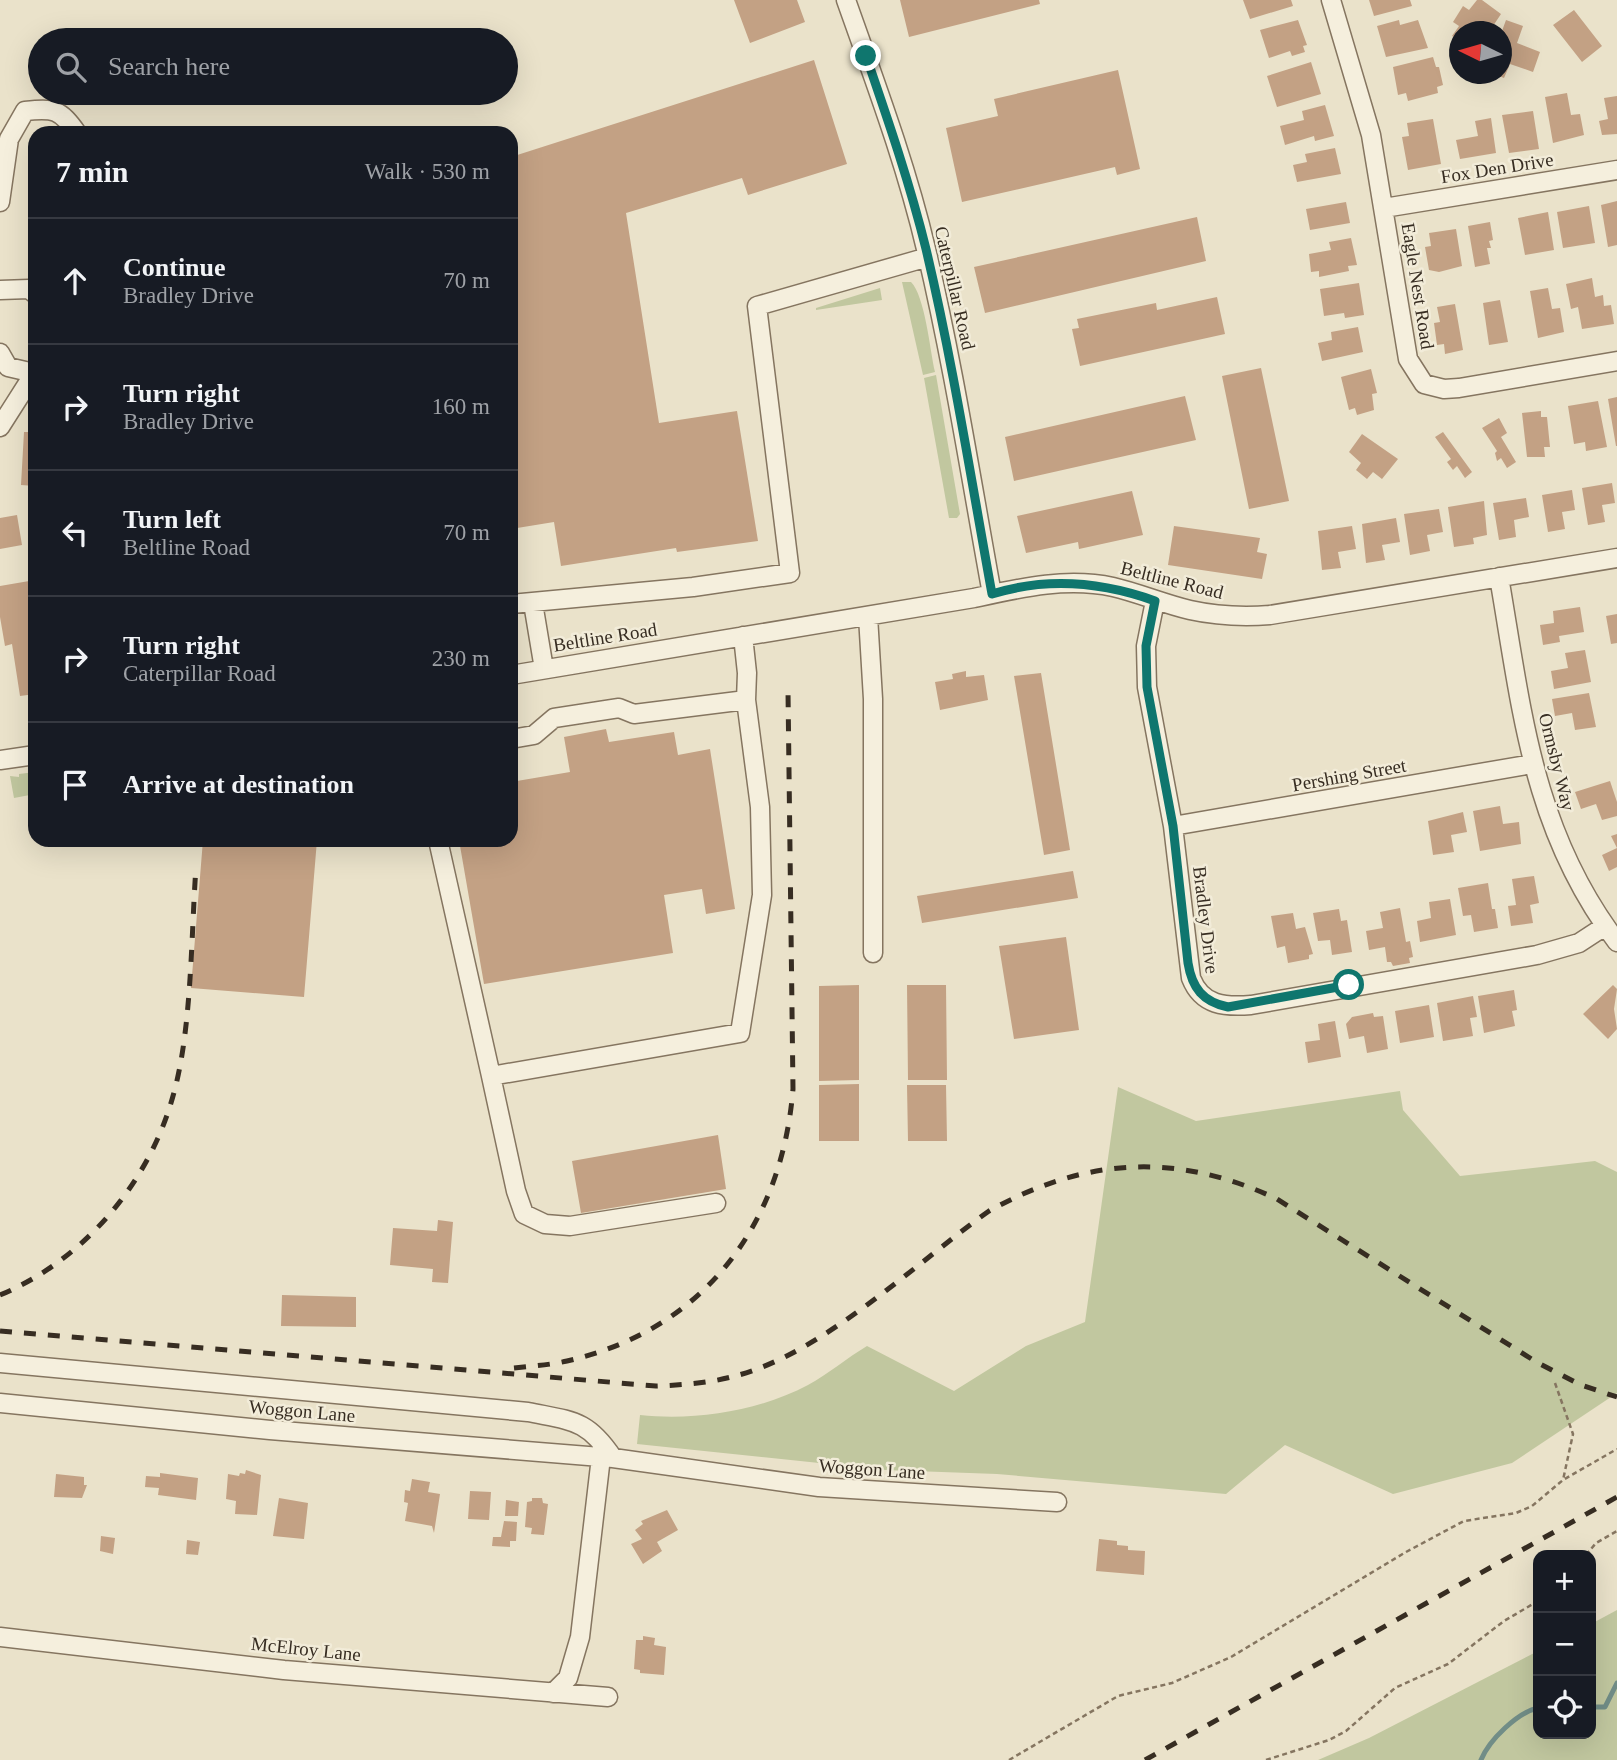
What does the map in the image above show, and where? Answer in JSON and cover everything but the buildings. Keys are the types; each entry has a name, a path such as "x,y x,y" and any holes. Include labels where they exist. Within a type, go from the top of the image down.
{"street":[{"name":"Caterpillar Road","path":"846,0 893,135 928,257 963,419 992,594"},
{"name":"Eagle Nest Road","path":"1331,0 1371,135 1408,359 1424,384 1444,389 1459,388 1617,361"},
{"path":"0,202 9,139 25,111 47,109 63,113 72,126"},
{"name":"Fox Den Drive","path":"1384,208 1617,170"},
{"path":"518,604 790,573 757,306 928,257"},
{"path":"0,290 28,289"},
{"path":"0,353 8,367 28,371"},
{"path":"0,427 28,383"},
{"name":"Beltline Road","path":"518,673 1055,583 1111,587 1155,601 1214,614 1270,615 1617,558"},
{"name":"Ormsby Way","path":"1499,577 1532,764 1562,853 1617,942"},
{"name":"Bradley Drive","path":"1155,601 1145,660 1173,826 1191,978 1198,992 1218,1005 1251,1005 1537,955 1579,943 1605,926"},
{"path":"533,603 544,669"},
{"path":"868,616 873,699 873,953"},
{"path":"491,1076 740,1033 762,895 760,807 746,700 747,673 743,636"},
{"path":"518,738 534,735 554,718 619,708 634,714 746,700"},
{"path":"0,760 28,756"},
{"name":"Pershing Street","path":"1173,826 1532,764"},
{"path":"440,847 516,1191 524,1214 544,1224 570,1226 716,1203"},
{"path":"0,1363 528,1412 575,1421 597,1436 607,1458 580,1637 568,1678 553,1693"},
{"name":"Woggon Lane","path":"0,1403 270,1430 607,1458 819,1487 1057,1502"},
{"name":"McElroy Lane","path":"0,1637 284,1670 608,1698"}],"path":[{"path":"1555,1383 1573,1434 1563,1480"},
{"path":"1009,1760 1118,1696 1172,1683 1231,1657 1406,1552 1464,1521 1516,1513 1532,1506 1563,1480 1617,1449"},
{"path":"1590,1550 1596,1543 1617,1531"},
{"path":"1266,1760 1329,1740 1346,1731 1395,1688 1448,1664 1504,1621 1533,1604"}],"green space":[{"path":"902,282 911,282 920,299 935,372 923,375"},
{"path":"880,288 882,300 816,310 816,308"},
{"path":"936,375 960,514 957,518 949,518 924,378"},
{"path":"28,773 28,795 14,798 10,776 19,777 19,774"},
{"path":"1118,1087 1196,1121 1400,1091 1403,1110 1460,1176 1595,1161 1617,1172 1617,1393 1512,1463 1393,1494 1285,1445 1226,1494 997,1474 886,1470 637,1444 640,1415 704,1415 769,1402 808,1385 867,1346 954,1391 1026,1346 1085,1322"},
{"path":"1617,1610 1617,1760 1318,1760 1369,1738 1533,1654 1533,1739 1596,1739 1596,1621"}],"waterway":[{"path":"1596,1707 1605,1707 1617,1683"},
{"path":"1481,1760 1490,1744 1505,1728 1533,1710"}],"railway":[{"path":"514,1368 567,1361 616,1346 659,1325 696,1297 727,1264 753,1227 772,1185 786,1138 793,1089 788,691"},
{"path":"0,1295 31,1280 85,1240 109,1215 148,1159 173,1096 184,1042 196,867"},
{"path":"0,1331 656,1386 706,1382 768,1365 801,1348 867,1305 989,1211 1025,1193 1096,1171 1132,1167 1168,1168 1203,1173 1277,1199 1538,1363 1581,1385 1617,1397"},
{"path":"1145,1760 1617,1497"}],"route":[{"path":"866,56 893,135 925,246 963,419 992,594 1007,589 1055,583 1093,584 1155,601 1146,646 1147,687 1173,826 1188,963 1194,985 1209,1001 1228,1007 1251,1005 1349,985"}]}
